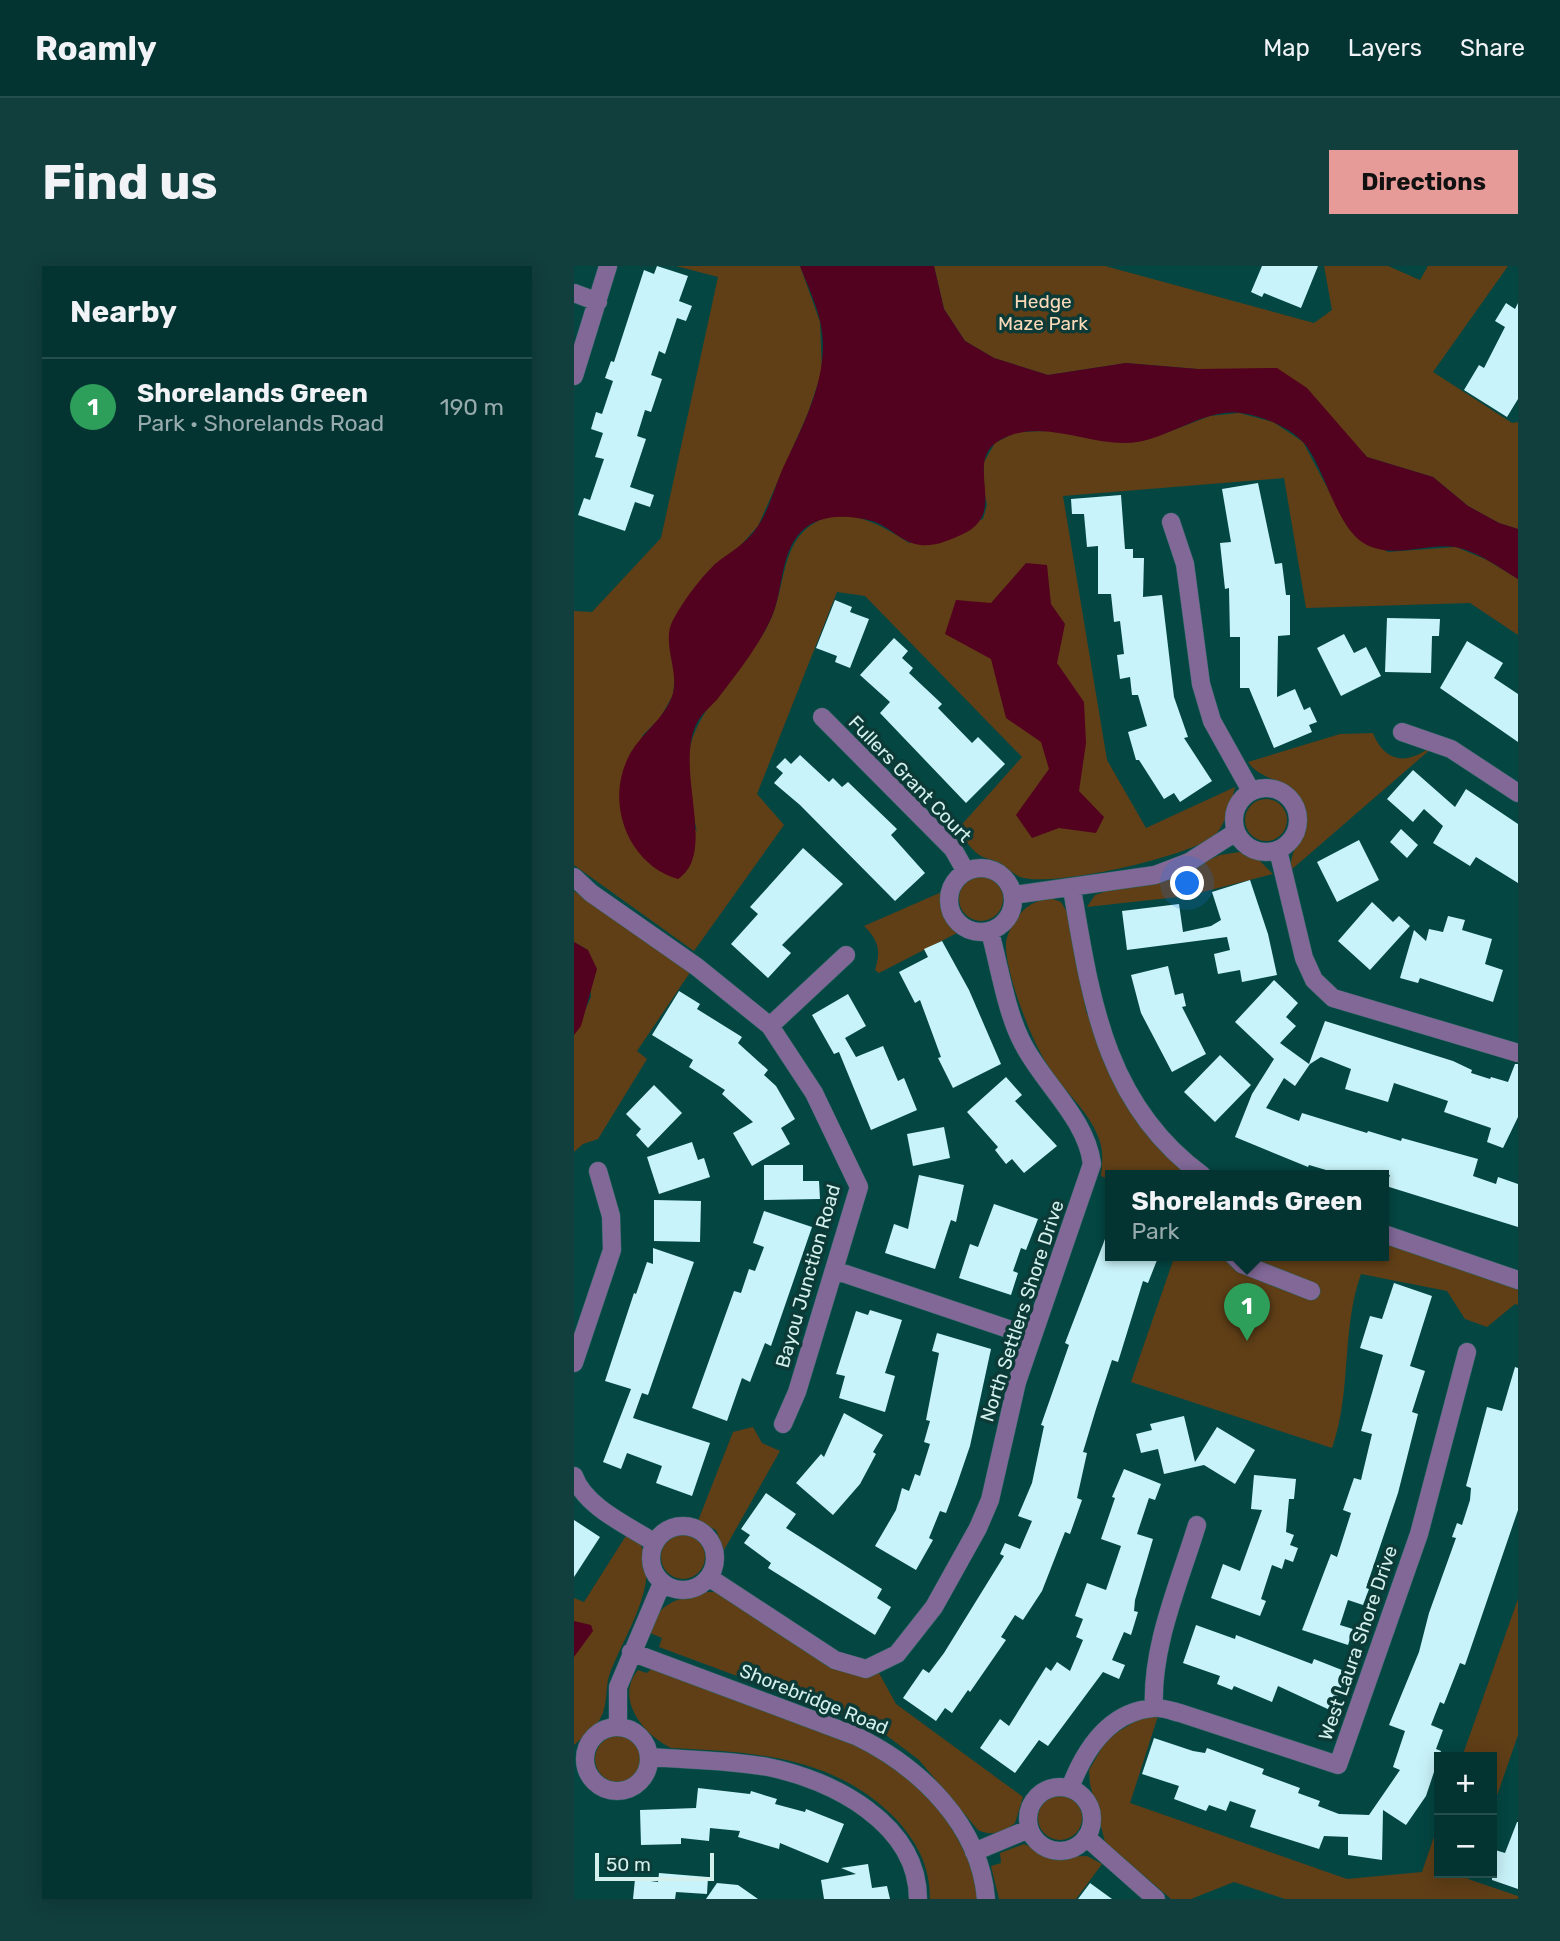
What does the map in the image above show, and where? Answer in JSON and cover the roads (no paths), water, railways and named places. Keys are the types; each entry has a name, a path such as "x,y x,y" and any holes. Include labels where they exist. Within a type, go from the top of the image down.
{"street":[{"path":"574,376 608,266"},
{"path":"574,293 598,302"},
{"path":"1171,522 1185,564 1202,684 1212,721 1251,791"},
{"name":"Fullers Grant Court","path":"822,717 953,849 966,872"},
{"path":"1402,732 1451,749 1518,793"},
{"path":"1273,788 1293,801 1298,814 1298,826 1293,838 1278,850 1254,850 1243,843 1236,832 1236,808 1251,791 1273,788"},
{"path":"1014,895 1072,889 1154,875 1189,862 1236,832"},
{"path":"1278,850 1304,958 1314,980 1334,998 1518,1053"},
{"path":"977,868 999,873 1008,882 1014,895 1008,919 990,932 970,931 959,924 951,913 951,889 966,872 977,868"},
{"name":"Bayou Junction Road","path":"574,877 591,893 697,967 770,1026 814,1093 859,1186 797,1392 783,1424"},
{"path":"1072,889 1091,1000 1120,1078 1142,1117 1176,1156 1195,1170"},
{"name":"North Settlers Shore Drive","path":"710,1578 835,1660 866,1669 897,1654 934,1607 959,1567 982,1519 997,1472 1017,1382 1092,1164 1085,1134 1035,1068 1019,1036 990,932"},
{"path":"770,1026 846,955"},
{"path":"574,1363 612,1250 611,1216 598,1171"},
{"path":"1389,1236 1518,1280"},
{"path":"1239,1261 1311,1291"},
{"path":"834,1270 1032,1337"},
{"name":"West Laura Shore Drive","path":"1154,1708 1180,1713 1338,1765 1419,1534 1467,1352"},
{"path":"574,1476 577,1485 594,1503 655,1543"},
{"path":"1070,1788 1092,1742 1130,1715 1154,1708 1152,1683 1157,1657 1197,1525"},
{"path":"679,1526 703,1532 711,1541 716,1555 710,1578 699,1587 685,1591 673,1590 662,1583 654,1573 651,1560 655,1543 668,1530 679,1526"},
{"path":"618,1726 618,1687 662,1583"},
{"name":"Shorebridge Road","path":"631,1651 856,1736 885,1750 935,1792 956,1819 974,1852 986,1899"},
{"path":"618,1726 640,1735 650,1757 642,1781 631,1789 618,1792 594,1783 579,1760 596,1734 618,1726"},
{"path":"650,1757 768,1767 800,1775 841,1793 881,1820 896,1836 915,1870 918,1899"},
{"path":"1070,1788 1082,1795 1089,1805 1092,1816 1086,1837 1074,1848 1049,1850 1036,1841 1029,1829 1030,1807 1047,1789 1070,1788"},
{"path":"974,1852 1029,1829"},
{"path":"1086,1837 1156,1899"}],"place":[{"name":"Shorelands Green","path":"1247,1341"}],"park label":[{"name":"Hedge Maze Park","path":"1043,312"}]}
